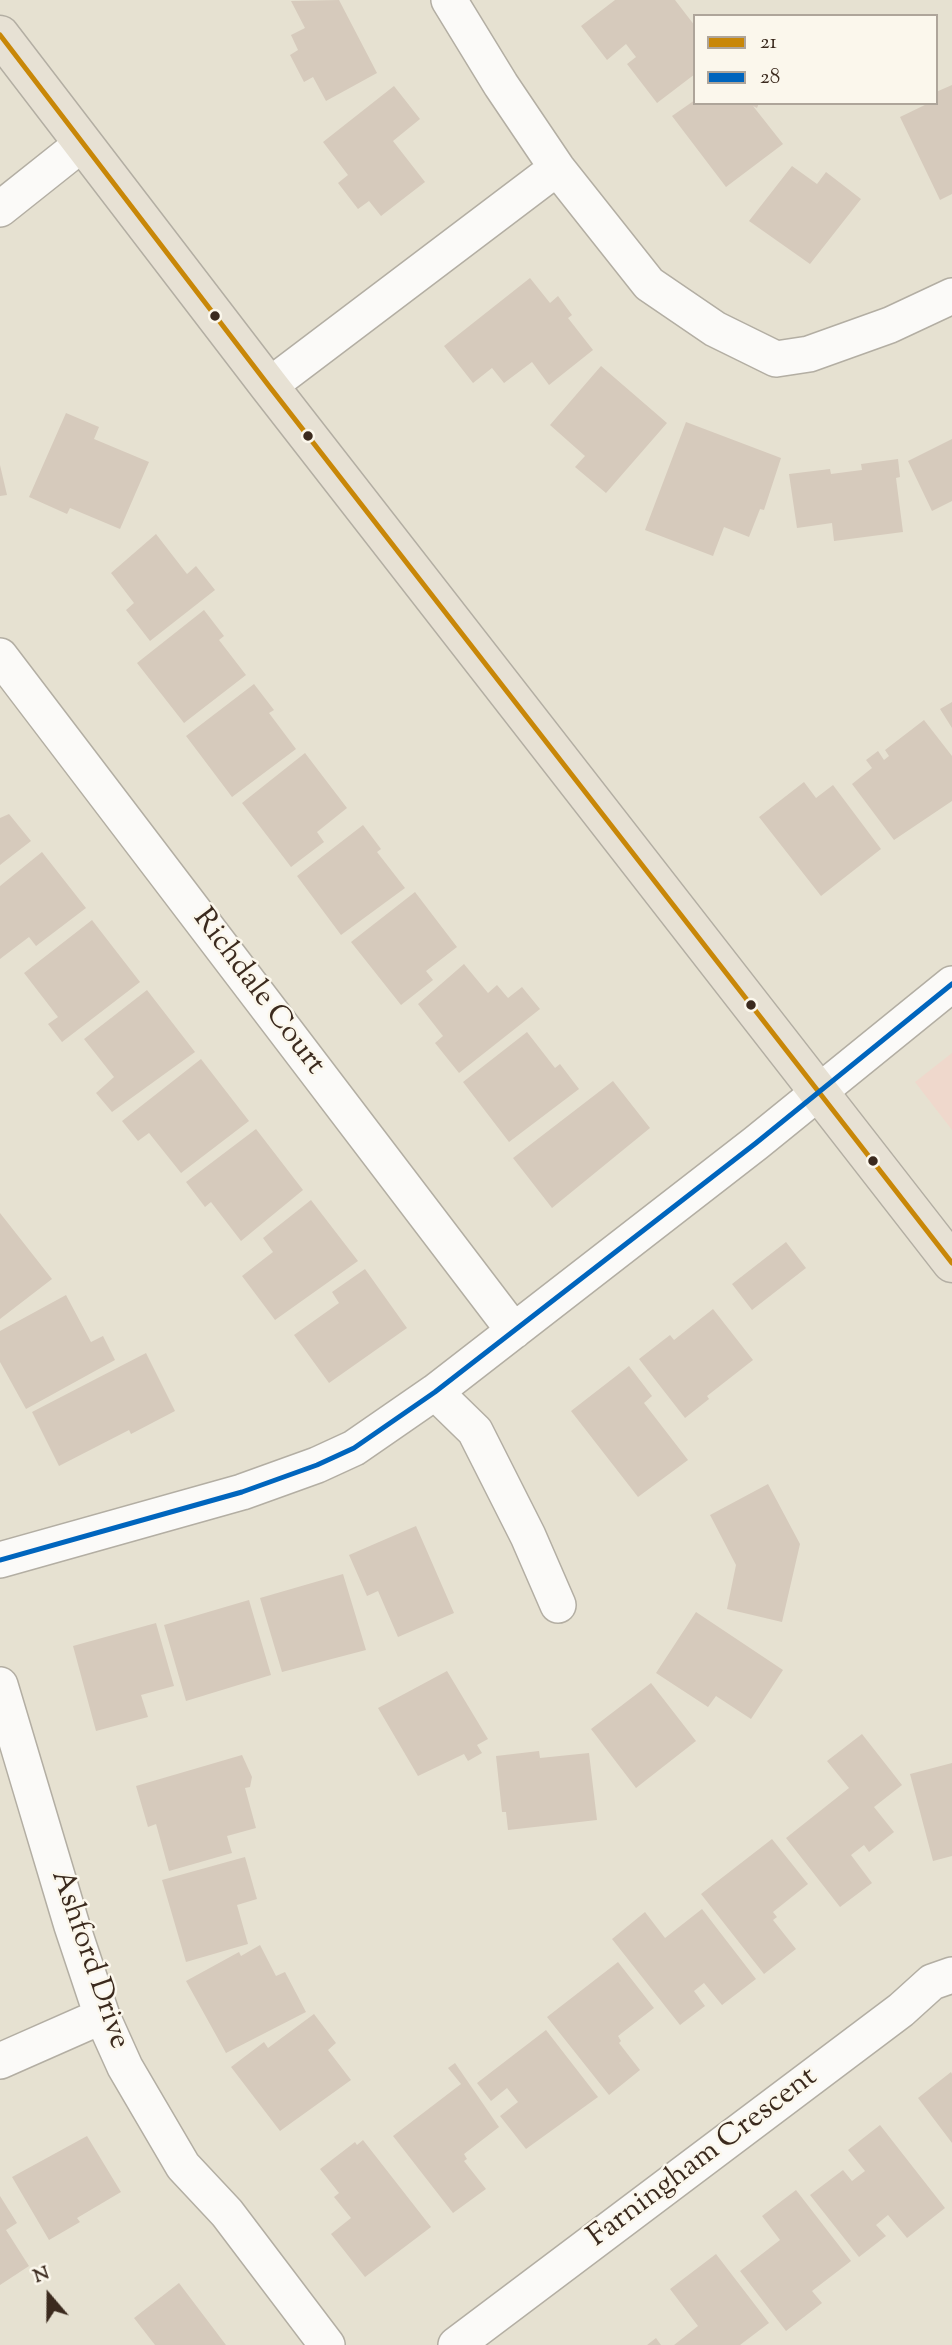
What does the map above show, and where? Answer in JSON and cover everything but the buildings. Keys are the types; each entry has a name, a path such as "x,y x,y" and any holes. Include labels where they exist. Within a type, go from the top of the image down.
{"main road":[{"path":"0,34 269,386 952,1263"}],"street":[{"path":"449,0 500,85 557,168 649,284 715,329 776,359 809,354 880,329 952,296"},
{"path":"0,209 83,144"},
{"path":"269,386 557,168"},
{"name":"Richdale Court","path":"0,656 514,1331"},
{"path":"0,1560 242,1492 317,1465 354,1448 435,1392 514,1331 952,984"},
{"path":"435,1392 475,1431 528,1536 558,1605"},
{"name":"Ashford Drive","path":"0,1685 102,2016 125,2067 183,2166 227,2213 327,2345"},
{"name":"Farningham Crescent","path":"456,2345 901,2010 932,1982 952,1975"},
{"path":"0,2062 102,2016"}],"shaded area":[{"path":"952,1053 952,1130 915,1082"}],"transit line":[{"name":"21","path":"0,35 269,386 952,1263"},
{"name":"28","path":"0,1560 242,1492 317,1465 354,1448 435,1392 756,1143 952,984"}]}
